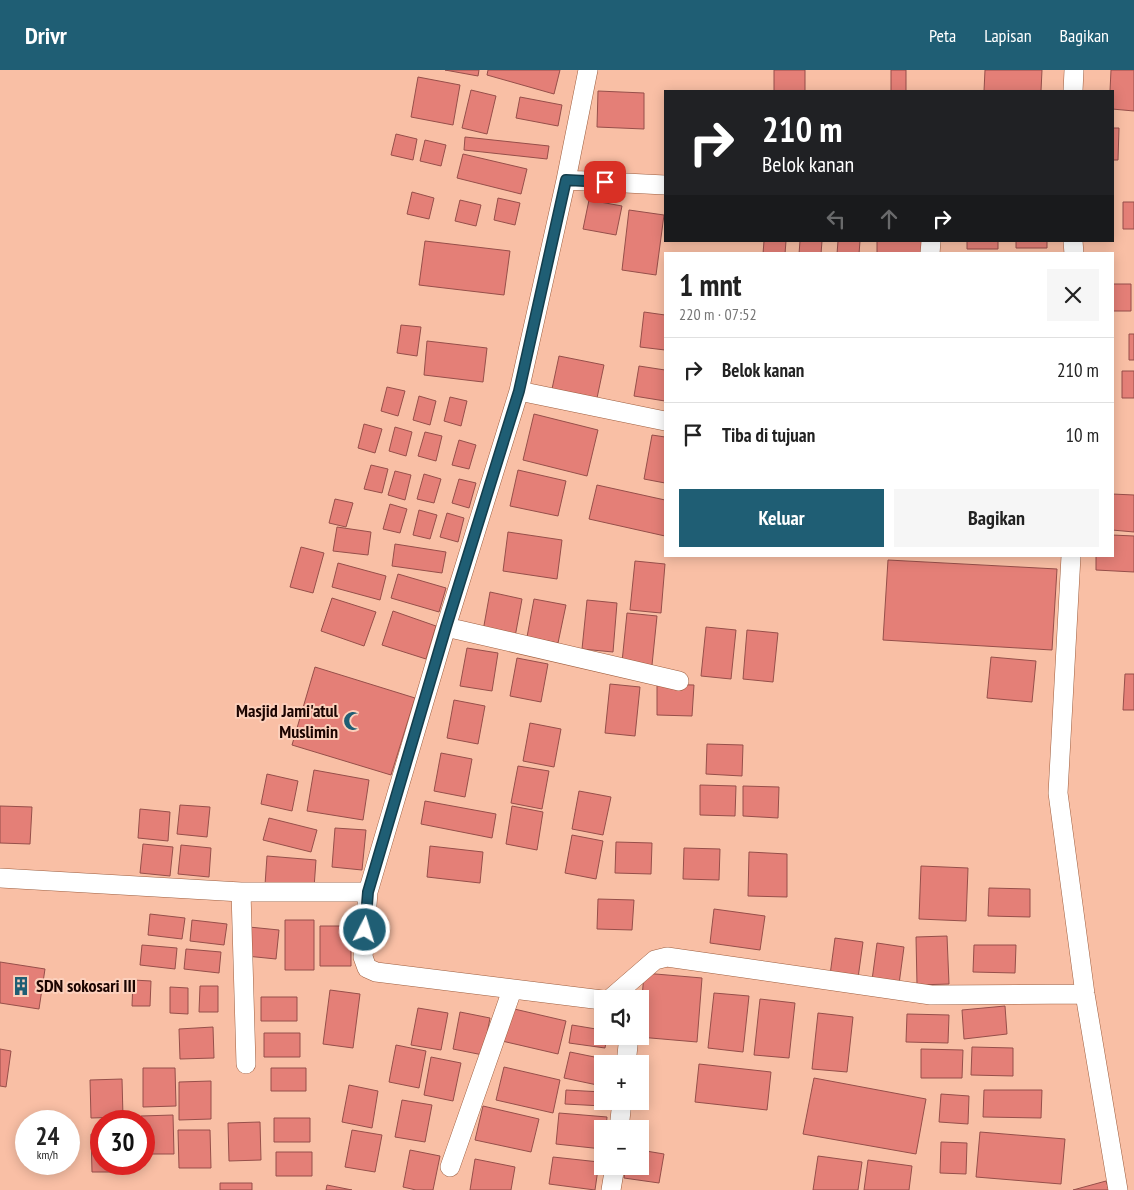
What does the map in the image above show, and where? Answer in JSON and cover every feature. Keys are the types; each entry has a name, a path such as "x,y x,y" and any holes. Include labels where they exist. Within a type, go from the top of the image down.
{"street":[{"path":"588,70 566,180 519,391 446,627 368,892 363,957 367,968 376,972 594,999"},
{"path":"1073,90 1074,70"},
{"path":"566,180 664,184"},
{"path":"519,391 664,421"},
{"path":"1071,557 1058,793 1085,994 1118,1190"},
{"path":"446,627 679,681"},
{"path":"0,878 241,892 368,892"},
{"path":"241,892 246,1064"},
{"path":"624,990 655,960 667,957 931,995 1085,994"},
{"path":"450,1167 512,990"},
{"path":"611,1190 613,1175"}],"building":[{"path":"445,70 479,70 478,76"},
{"path":"488,70 560,70 554,94 487,75"},
{"path":"774,70 805,70 805,90 774,90"},
{"path":"891,70 906,70 906,90 891,90"},
{"path":"985,70 1042,70 1041,90 984,90"},
{"path":"1111,70 1134,70 1134,111 1114,109 1114,90 1110,90"},
{"path":"418,77 460,85 453,125 411,117"},
{"path":"471,90 496,96 487,134 462,128"},
{"path":"598,91 644,93 644,129 597,127"},
{"path":"520,97 562,105 558,126 516,118"},
{"path":"1114,128 1119,128 1118,160 1114,160"},
{"path":"396,134 417,139 413,160 391,155"},
{"path":"465,137 549,146 547,159 464,150"},
{"path":"425,140 446,145 441,166 420,161"},
{"path":"463,154 527,169 521,194 457,178"},
{"path":"412,192 434,198 429,219 407,214"},
{"path":"498,198 520,203 515,225 494,220"},
{"path":"460,200 481,205 476,226 455,221"},
{"path":"589,200 622,206 616,235 583,229"},
{"path":"1123,202 1134,202 1134,229 1123,229"},
{"path":"629,210 664,215 656,275 622,270"},
{"path":"425,241 510,251 504,295 419,285"},
{"path":"764,242 786,242 785,252 763,252"},
{"path":"800,242 822,242 821,252 799,252"},
{"path":"838,242 860,242 859,252 837,252"},
{"path":"877,242 926,242 925,252 877,252"},
{"path":"967,242 998,242 998,249 967,249"},
{"path":"1016,242 1047,242 1047,248 1016,248"},
{"path":"1114,284 1131,284 1131,311 1114,311"},
{"path":"644,312 664,315 664,350 640,347"},
{"path":"401,325 421,327 417,356 397,353"},
{"path":"1129,334 1134,334 1134,360 1129,360"},
{"path":"427,341 487,348 483,382 424,375"},
{"path":"559,356 604,365 597,398 552,389"},
{"path":"639,366 664,370 664,401 634,396"},
{"path":"1122,371 1134,371 1134,398 1122,398"},
{"path":"387,387 405,391 398,416 381,411"},
{"path":"419,396 436,401 430,425 413,420"},
{"path":"450,397 467,401 461,426 444,421"},
{"path":"534,414 598,430 587,476 523,460"},
{"path":"364,424 382,429 375,453 358,448"},
{"path":"395,427 412,432 406,456 389,451"},
{"path":"425,432 442,436 436,461 418,456"},
{"path":"652,435 664,437 664,483 644,479"},
{"path":"459,440 476,445 469,469 452,465"},
{"path":"371,465 388,469 382,493 364,489"},
{"path":"518,470 566,481 558,516 510,506"},
{"path":"395,471 411,475 405,500 388,495"},
{"path":"424,474 441,479 434,503 417,499"},
{"path":"459,479 476,483 469,508 452,503"},
{"path":"597,485 664,500 664,536 589,519"},
{"path":"1114,494 1134,495 1134,532 1114,530"},
{"path":"335,499 353,503 346,527 329,523"},
{"path":"390,504 407,509 400,533 383,529"},
{"path":"419,510 437,515 430,539 413,535"},
{"path":"447,513 464,518 458,542 440,537"},
{"path":"337,527 371,532 368,555 333,551"},
{"path":"508,532 562,540 557,579 503,571"},
{"path":"1114,535 1134,536 1134,572 1096,570 1096,557 1114,557"},
{"path":"395,544 446,552 442,573 392,566"},
{"path":"301,547 324,553 313,593 290,587"},
{"path":"888,560 1057,569 1052,650 883,640"},
{"path":"635,561 665,564 661,613 630,610"},
{"path":"338,563 386,576 380,600 332,587"},
{"path":"398,574 446,588 439,612 391,598"},
{"path":"490,592 522,599 515,637 483,631"},
{"path":"332,598 376,612 364,646 321,631"},
{"path":"534,599 566,605 558,643 527,637"},
{"path":"587,600 617,603 613,652 582,649"},
{"path":"393,611 436,626 426,659 382,645"},
{"path":"627,613 657,616 652,665 622,662"},
{"path":"706,627 736,630 731,679 701,676"},
{"path":"747,630 778,633 773,682 743,679"},
{"path":"467,648 498,653 492,691 460,686"},
{"path":"991,657 1036,661 1032,702 987,698"},
{"path":"517,658 548,664 541,702 510,696"},
{"name":"Masjid Jami'atul Muslimin","path":"315,667 415,698 391,775 292,745"},
{"path":"1125,674 1134,674 1134,710 1123,710"},
{"path":"610,684 640,687 635,736 605,733"},
{"path":"657,684 694,685 692,716 657,715"},
{"path":"454,700 485,706 478,744 447,738"},
{"path":"530,723 561,729 554,767 523,761"},
{"path":"707,744 743,745 742,776 706,774"},
{"path":"441,753 472,759 465,797 434,791"},
{"path":"518,766 549,771 542,809 511,803"},
{"path":"314,770 369,780 363,820 307,811"},
{"path":"267,774 298,781 292,811 261,804"},
{"path":"700,785 736,786 735,816 700,815"},
{"path":"743,786 779,787 778,818 743,816"},
{"path":"579,791 611,797 603,835 572,829"},
{"path":"425,801 496,814 492,838 421,824"},
{"path":"180,805 210,807 207,837 177,834"},
{"path":"0,806 32,807 30,844 0,843"},
{"path":"512,806 543,812 537,850 506,844"},
{"path":"140,809 170,812 168,841 138,838"},
{"path":"269,818 317,830 311,852 263,840"},
{"path":"335,828 366,830 362,870 332,867"},
{"path":"572,835 603,841 596,879 565,873"},
{"path":"616,842 652,843 651,874 615,873"},
{"path":"143,844 173,847 170,876 140,873"},
{"path":"181,845 211,848 209,877 178,874"},
{"path":"430,846 483,852 480,883 427,877"},
{"path":"684,848 720,849 719,880 683,879"},
{"path":"749,852 787,854 787,897 748,896"},
{"path":"267,856 316,860 314,888 265,885"},
{"path":"921,866 968,868 966,921 919,919"},
{"path":"989,888 1030,889 1030,917 988,916"},
{"path":"598,899 634,900 632,930 597,929"},
{"path":"714,909 765,916 760,950 710,943"},
{"path":"150,914 185,918 182,939 148,935"},
{"path":"192,920 227,924 224,945 190,941"},
{"path":"285,920 314,920 314,970 285,970"},
{"path":"320,926 351,926 351,966 320,966"},
{"path":"249,927 279,930 276,959 246,956"},
{"path":"947,936 949,984 917,985 916,937"},
{"path":"835,938 863,942 858,978 830,975"},
{"path":"877,943 904,947 899,984 872,980"},
{"path":"142,945 177,948 175,969 140,965"},
{"path":"974,945 1016,945 1015,973 973,972"},
{"path":"186,949 221,952 219,973 184,969"},
{"name":"SDN sokosari III","path":"0,962 45,969 39,1009 0,1003"},
{"path":"644,973 702,978 697,1042 649,1038 649,990 643,990"},
{"path":"133,980 151,981 150,1006 132,1006"},
{"path":"200,986 218,986 218,1012 199,1012"},
{"path":"170,987 188,988 188,1014 170,1013"},
{"path":"330,990 360,994 353,1048 323,1044"},
{"path":"714,993 749,996 743,1052 708,1048"},
{"path":"261,997 297,997 297,1021 261,1021"},
{"path":"760,999 795,1003 789,1058 754,1055"},
{"path":"1005,1006 1007,1034 964,1039 962,1010"},
{"path":"418,1008 448,1013 441,1050 411,1045"},
{"path":"510,1008 566,1021 558,1054 502,1041"},
{"path":"460,1012 490,1018 483,1055 453,1049"},
{"path":"818,1013 853,1017 847,1072 812,1069"},
{"path":"907,1014 949,1015 948,1043 906,1042"},
{"path":"572,1025 594,1029 594,1045 606,1045 605,1048 569,1043"},
{"path":"213,1027 214,1058 180,1059 179,1029"},
{"path":"264,1033 300,1033 300,1057 264,1057"},
{"path":"396,1045 426,1051 419,1088 389,1082"},
{"path":"972,1047 1013,1048 1013,1076 971,1075"},
{"path":"0,1049 11,1051 6,1087 0,1086"},
{"path":"921,1049 963,1050 962,1078 921,1078"},
{"path":"570,1052 594,1057 594,1084 564,1078"},
{"path":"431,1057 461,1063 453,1101 424,1095"},
{"path":"699,1064 771,1072 767,1110 695,1102"},
{"path":"504,1067 560,1080 553,1113 496,1100"},
{"path":"143,1068 175,1068 176,1106 143,1107"},
{"path":"271,1068 306,1068 306,1091 271,1091"},
{"path":"814,1078 926,1099 916,1154 803,1134"},
{"path":"122,1079 123,1110 91,1110 90,1080"},
{"path":"211,1081 211,1119 179,1120 179,1082"},
{"path":"349,1085 378,1091 372,1128 342,1122"},
{"path":"566,1090 594,1092 594,1106 565,1104"},
{"path":"984,1090 1042,1090 1041,1118 983,1117"},
{"path":"941,1094 969,1096 968,1124 939,1122"},
{"path":"402,1100 432,1105 425,1142 395,1137"},
{"path":"483,1106 539,1119 531,1152 475,1140"},
{"path":"559,1113 607,1117 607,1120 594,1120 594,1148 556,1144"},
{"path":"173,1115 174,1154 155,1154 155,1116"},
{"path":"274,1118 310,1118 310,1142 274,1142"},
{"path":"260,1122 261,1160 229,1161 228,1123"},
{"path":"178,1130 210,1130 211,1168 179,1168"},
{"path":"352,1130 382,1135 375,1172 345,1167"},
{"path":"980,1132 1065,1139 1061,1184 976,1177"},
{"path":"941,1142 967,1143 966,1174 940,1173"},
{"path":"410,1150 440,1156 433,1190 416,1190 403,1187"},
{"path":"276,1152 312,1152 312,1176 276,1176"},
{"path":"649,1152 664,1154 659,1183 624,1178 624,1175 649,1175"},
{"path":"818,1156 862,1162 858,1190 813,1190"},
{"path":"553,1157 594,1161 594,1175 597,1175 595,1190 549,1184"},
{"path":"475,1159 515,1167 511,1190 470,1190"},
{"path":"868,1160 912,1166 909,1190 864,1190"},
{"path":"1106,1181 1109,1190 1073,1190"},
{"path":"220,1183 252,1183 252,1190 220,1190"},
{"path":"327,1185 352,1190 326,1190"}],"place":[{"name":"Masjid Jami'atul Muslimin","path":"353,721"},
{"name":"SDN sokosari III","path":"21,986"}],"route":[{"path":"365,930 368,892 446,627 519,391 566,180 605,182"}]}
